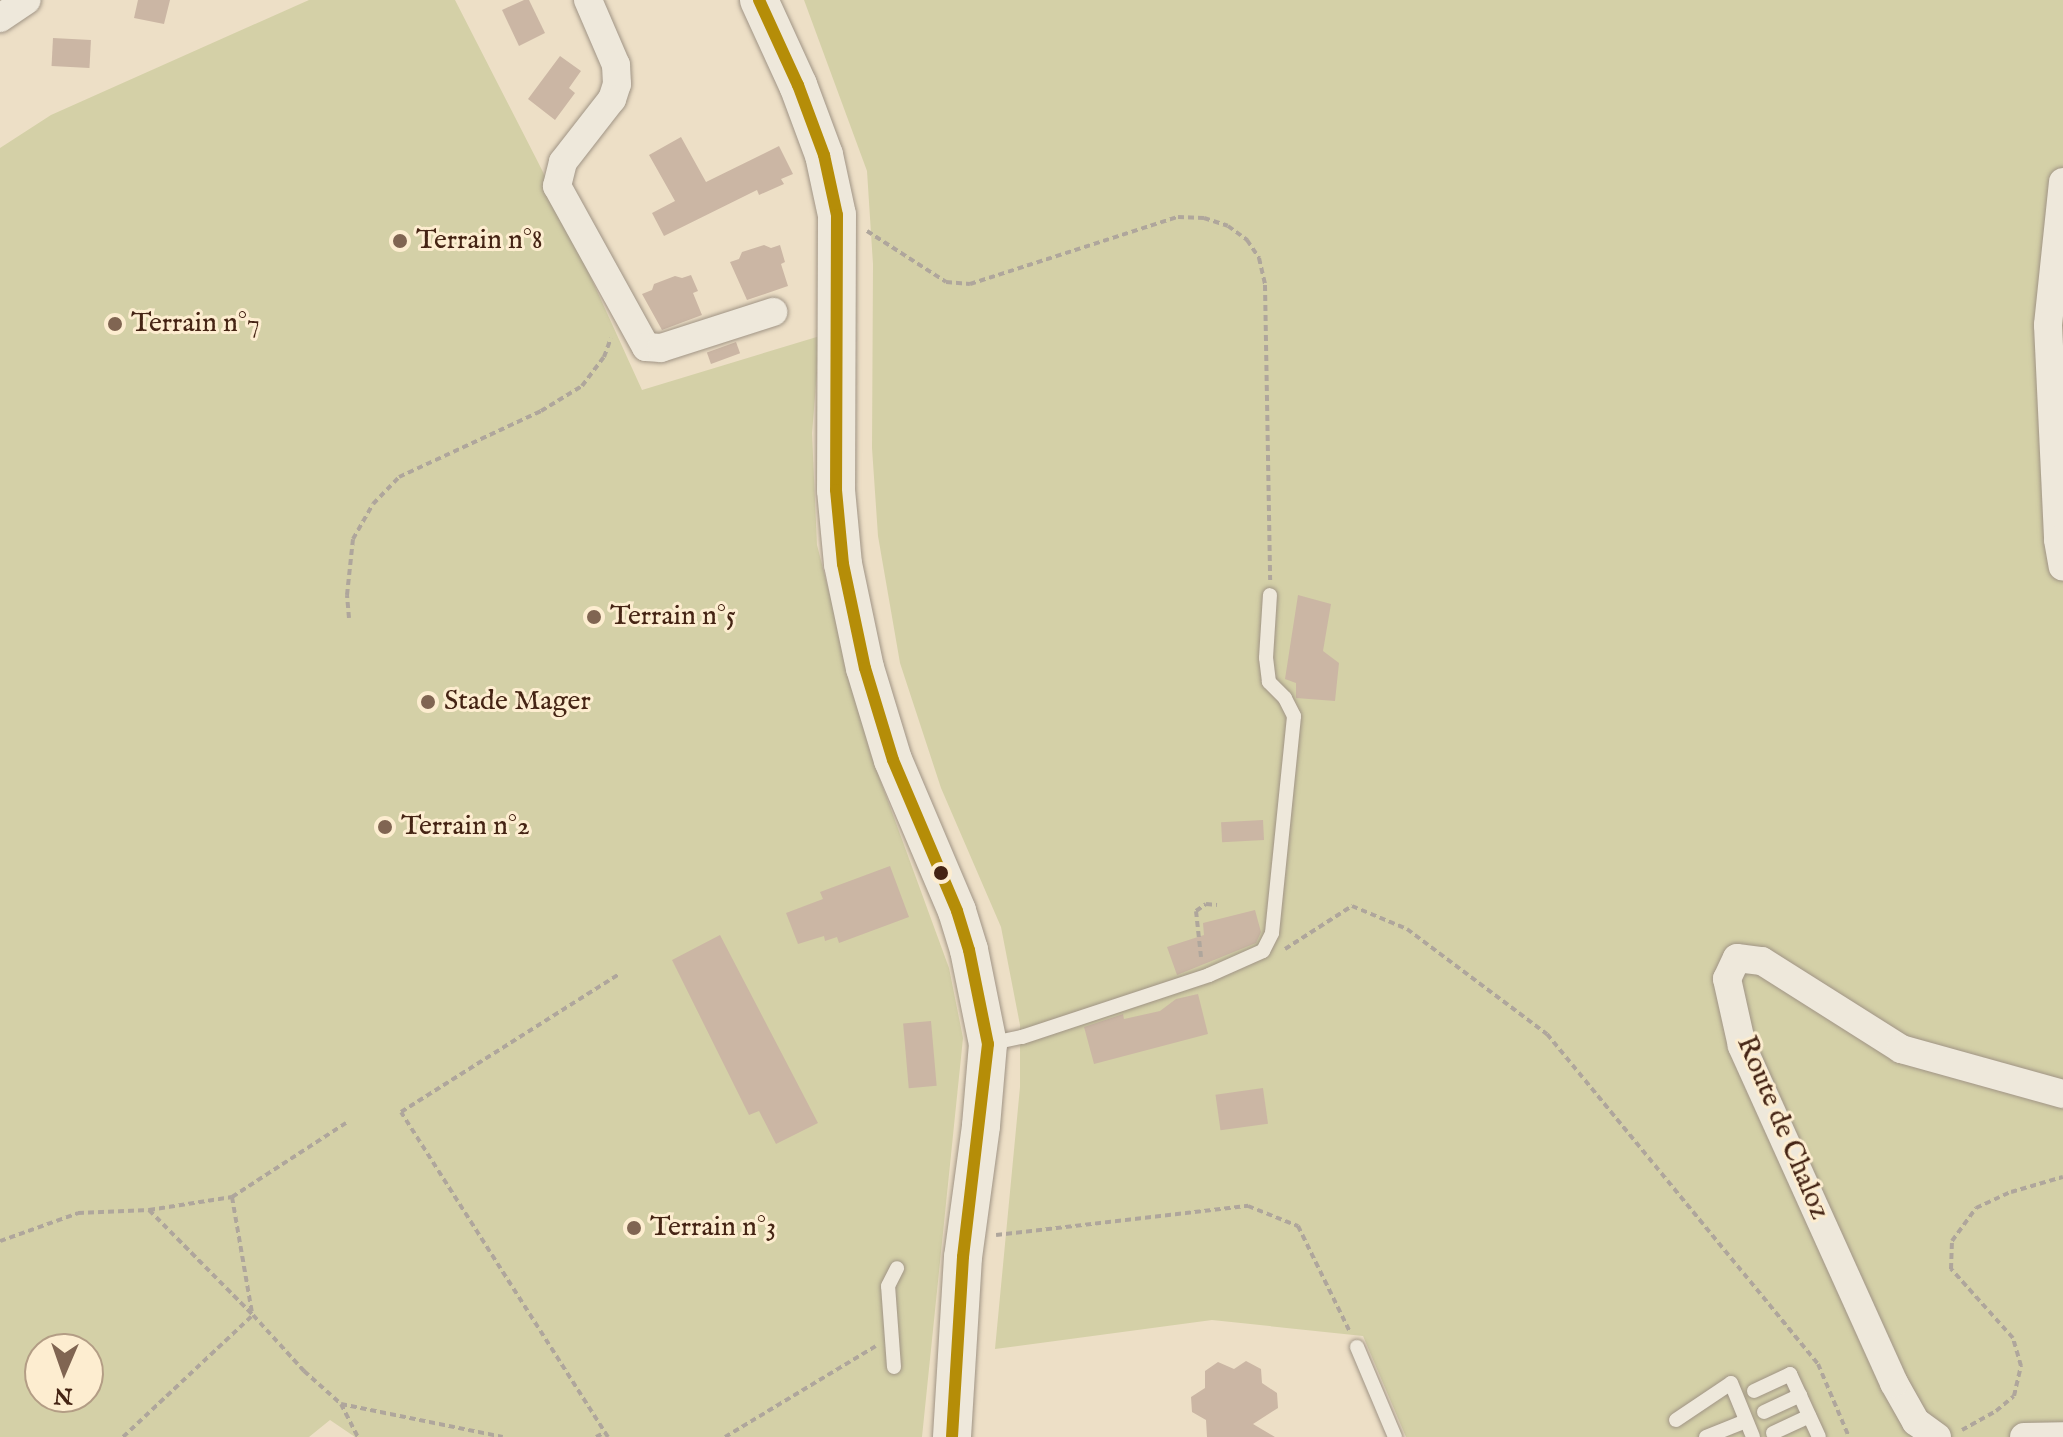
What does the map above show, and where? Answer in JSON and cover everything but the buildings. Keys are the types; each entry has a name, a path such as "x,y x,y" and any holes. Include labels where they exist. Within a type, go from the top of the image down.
{"main road":[{"path":"759,0 798,85 824,155 837,215 836,490 843,564 865,668 893,760 957,911 969,950 988,1044 981,1126 963,1257 952,1437"}],"street":[{"path":"0,18 27,0"},
{"path":"588,0 616,65 617,84 612,99 563,162 557,186 646,347 661,348 773,312"},
{"path":"2063,182 2048,325 2058,540 2063,567"},
{"name":"Route de Chaloz","path":"1947,1434 1916,1422 1894,1383 1742,1046 1727,979 1737,958 1762,961 1901,1049 2063,1094"},
{"path":"2024,1437 2063,1436"}],"lane":[{"path":"988,1044 1022,1037 1209,975 1263,951 1272,933 1294,716 1269,682 1266,658 1270,595"},
{"path":"894,1367 888,1286 897,1268"},
{"path":"1357,1347 1395,1437"},
{"path":"1754,1391 1790,1374 1819,1437"},
{"path":"1676,1420 1731,1383 1753,1437"},
{"path":"1764,1412 1800,1395"},
{"path":"1773,1433 1809,1416"},
{"path":"1706,1437 1746,1421"}],"path":[{"path":"837,215 946,282 970,284 1178,217 1204,218 1228,226 1247,240 1259,258 1265,285 1270,595"},
{"path":"349,618 347,595 353,539 373,504 399,477 541,411 582,386 604,357 622,305"},
{"path":"1209,975 1199,952 1196,911 1206,904 1217,905"},
{"path":"1263,951 1291,949 1352,906 1407,929 1547,1034 1818,1364 1849,1437"},
{"path":"596,1437 607,1434 401,1112 618,975"},
{"path":"0,1241 78,1213 149,1210 232,1197 346,1123"},
{"path":"1947,1434 1996,1411 2014,1396 2021,1366 2013,1338 1951,1269 1952,1241 1976,1208 2011,1192 2063,1177"},
{"path":"232,1197 253,1315"},
{"path":"995,1235 1248,1206 1298,1226 1357,1347"},
{"path":"149,1210 341,1404 358,1437"},
{"path":"123,1437 253,1315"},
{"path":"725,1437 850,1359 892,1338"},
{"path":"341,1404 503,1437"}],"shaded area":[{"name":"Stade Mager","path":"309,0 455,0 542,170 642,390 820,336 812,433 817,545 870,752 949,968 963,1038 922,1437 355,1437 330,1420 309,1437 0,1437 0,148 51,115"},
{"path":"804,0 2063,0 2063,1437 1406,1437 1363,1336 1212,1320 995,1349 1020,1087 1020,1025 1001,927 941,788 900,663 878,536 872,448 873,264 867,171"}],"transit line":[{"path":"759,0 798,85 824,155 837,215 836,490 843,564 865,668 893,760 957,911 969,950 988,1044 963,1257 952,1437"}],"place":[{"name":"Terrain n°8","path":"400,241"},
{"name":"Terrain n°7","path":"115,324"},
{"name":"Terrain n°5","path":"594,617"},
{"name":"Stade Mager","path":"428,702"},
{"name":"Terrain n°2","path":"385,827"},
{"name":"Terrain n°3","path":"634,1228"}]}
